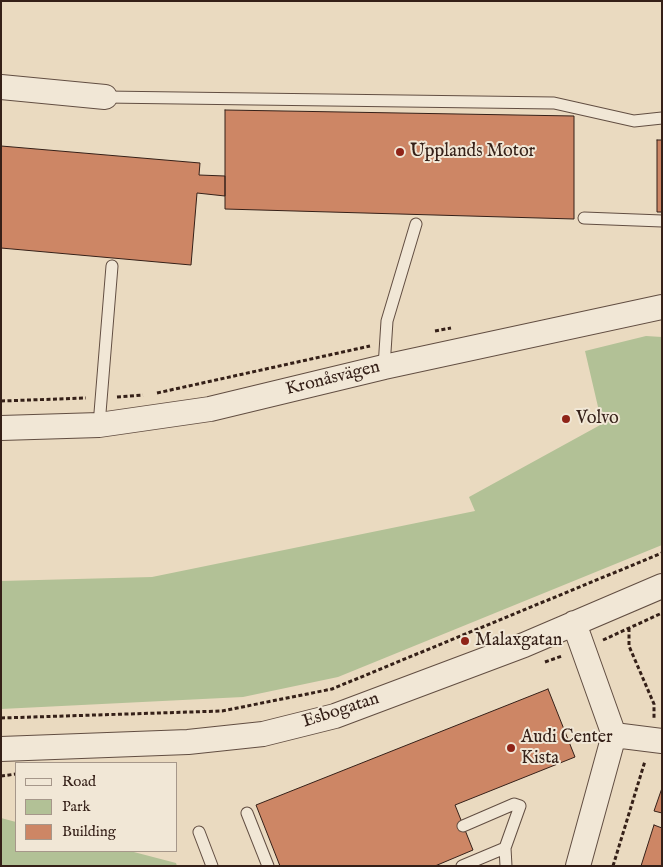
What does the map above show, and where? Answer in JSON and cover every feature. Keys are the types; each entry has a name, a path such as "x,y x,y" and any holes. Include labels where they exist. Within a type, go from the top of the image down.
{"street":[{"path":"1,87 106,97"},
{"name":"Kronåsvägen","path":"1,428 99,425 210,409 384,367 662,307"},
{"name":"Esbogatan","path":"1,749 188,742 262,734 335,716 524,645 662,586"},
{"path":"574,622 614,735 578,866"},
{"path":"614,735 662,742"}],"lane":[{"path":"106,97 554,103 634,121 662,118"},
{"path":"584,218 662,221"},
{"path":"384,367 387,321 416,224"},
{"path":"99,425 112,266"},
{"path":"463,826 514,804 520,806 505,848 506,866"},
{"path":"247,813 268,866"},
{"path":"199,832 212,866"},
{"path":"462,866 505,848"}],"path":[{"path":"428,333 454,327"},
{"path":"1,401 150,394 385,342"},
{"path":"1,718 222,711 332,689 662,553"},
{"path":"629,629 662,613"},
{"path":"1,776 15,774"}],"green space":[{"path":"646,336 662,337 662,545 338,677 243,697 1,709 1,581 152,577 475,511 469,497 602,424 585,351"},
{"path":"1,818 15,822 15,852 134,852 176,863 177,866 1,866"}],"building":[{"name":"Upplands Motor","path":"225,110 574,116 574,219 225,209"},
{"path":"657,140 662,140 662,212 657,212"},
{"path":"1,146 200,163 199,175 225,176 225,196 197,193 191,265 1,248"},
{"path":"548,689 575,757 455,805 473,850 435,866 280,866 256,805"},
{"path":"662,788 662,813 654,811"},
{"path":"654,825 662,828 662,866 641,866"}],"place":[{"name":"Upplands Motor","path":"400,152"},
{"name":"Volvo","path":"566,419"},
{"name":"Malaxgatan","path":"465,641"},
{"name":"Audi Center Kista","path":"511,748"}]}
